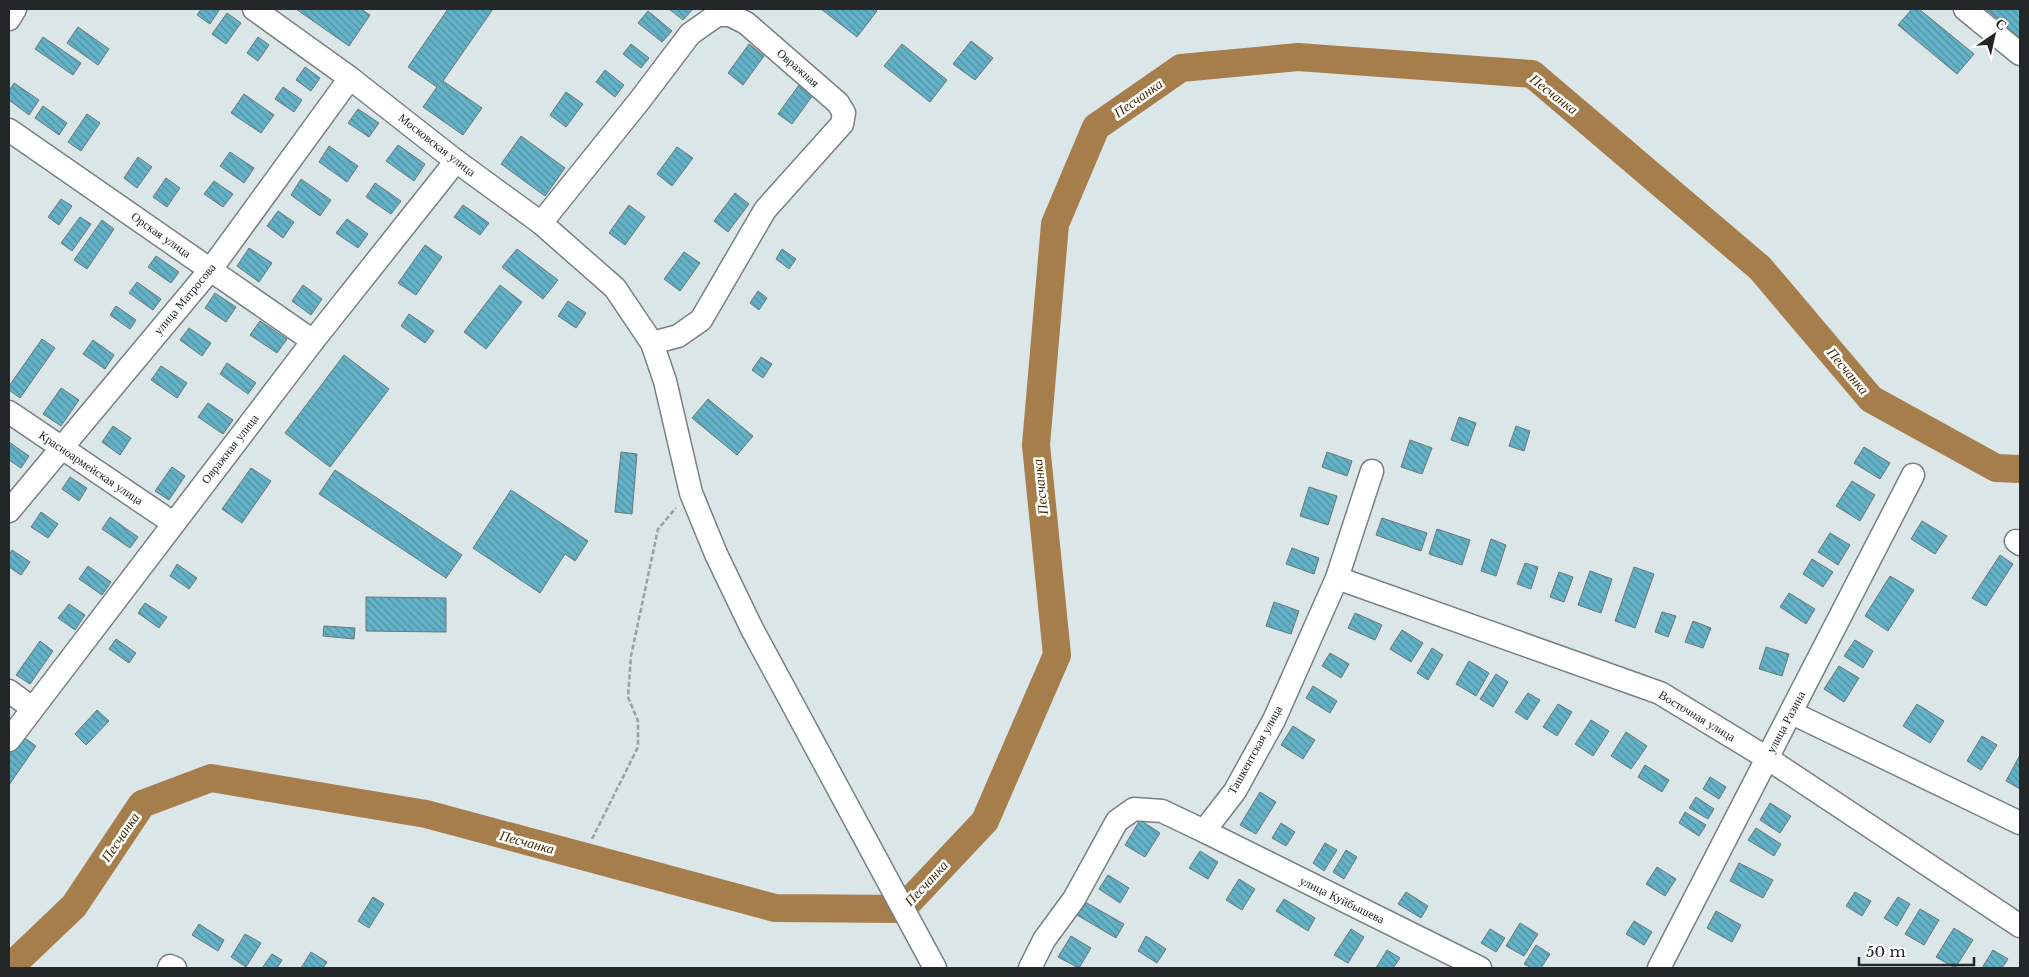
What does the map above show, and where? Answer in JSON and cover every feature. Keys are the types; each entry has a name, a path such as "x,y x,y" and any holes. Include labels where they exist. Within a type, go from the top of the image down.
{"street":[{"path":"9,19 15,9"},
{"name":"Московская улица","path":"254,9 350,78 456,161 542,223 615,288 652,343 665,381 691,493 716,554 752,629 935,968"},
{"path":"1965,9 2020,54"},
{"name":"Овражная","path":"542,223 690,34 717,15 730,15 746,23 838,102 844,113 842,124 765,210 701,320 678,336 652,343"},
{"name":"улица Матросова","path":"9,511 210,269 350,78"},
{"name":"Орская улица","path":"9,130 314,341"},
{"name":"Овражная улица","path":"9,740 173,523 456,161"},
{"name":"Красноармейская улица","path":"9,412 173,523"},
{"name":"Ташкентская улица","path":"1204,831 1234,791 1274,720 1337,578 1372,471"},
{"name":"улица Разина","path":"1659,968 1913,475"},
{"name":"Восточная улица","path":"1337,578 1660,692 1767,758 2020,926"},
{"path":"9,691 32,708"},
{"path":"1792,713 2020,823"},
{"path":"1030,968 1044,940 1074,899 1117,821 1134,809 1162,811 1204,831"},
{"name":"улица Куйбышева","path":"1204,831 1480,968"}],"path":[{"path":"592,839 638,747 638,721 628,697 631,656 658,529 691,493"}],"building":[{"path":"201,9 220,9 210,24 197,15"},
{"path":"296,9 361,9 370,15 349,46"},
{"path":"448,9 493,9 443,81 482,108 463,135 423,107 437,87 408,67"},
{"path":"669,9 693,9 683,20"},
{"path":"821,9 873,9 877,11 857,37"},
{"path":"1912,9 1919,9 1974,54 1957,74 1898,25"},
{"path":"1986,9 2020,9 2020,38"},
{"path":"648,11 672,31 662,42 638,23"},
{"path":"227,13 241,23 226,44 212,34"},
{"path":"78,27 109,49 98,65 67,43"},
{"path":"43,37 81,63 73,75 35,49"},
{"path":"258,37 269,45 258,61 247,53"},
{"path":"971,41 993,58 975,80 953,64"},
{"path":"631,44 649,58 641,68 623,54"},
{"path":"749,44 764,56 743,85 728,73"},
{"path":"902,44 947,80 930,102 884,66"},
{"path":"305,67 320,78 311,91 296,80"},
{"path":"605,70 624,85 615,97 596,82"},
{"path":"14,83 39,100 29,115 9,100 9,91"},
{"path":"799,85 813,95 792,124 778,114"},
{"path":"283,87 302,100 294,112 275,99"},
{"path":"566,92 583,104 566,127 550,115"},
{"path":"244,94 274,115 261,133 231,113"},
{"path":"43,106 67,123 59,135 35,118"},
{"path":"358,109 379,123 369,137 348,123"},
{"path":"87,114 100,123 81,151 68,142"},
{"path":"521,136 565,168 545,196 501,164"},
{"path":"398,145 425,164 414,181 386,161"},
{"path":"329,146 358,166 347,182 319,162"},
{"path":"677,147 693,158 672,186 657,174"},
{"path":"230,152 254,168 244,183 220,166"},
{"path":"138,157 152,167 137,188 124,178"},
{"path":"166,178 180,188 167,207 153,197"},
{"path":"301,179 331,200 320,216 291,195"},
{"path":"214,181 233,194 223,207 204,194"},
{"path":"375,183 401,201 391,214 366,197"},
{"path":"735,193 749,204 728,232 714,221"},
{"path":"61,199 72,206 59,225 48,217"},
{"path":"463,205 489,223 480,235 454,217"},
{"path":"629,205 645,217 625,245 609,233"},
{"path":"278,211 294,222 283,238 267,226"},
{"path":"80,217 91,224 72,251 61,243"},
{"path":"347,219 368,234 358,248 336,233"},
{"path":"102,220 114,229 87,269 74,260"},
{"path":"425,245 442,257 416,295 398,283"},
{"path":"249,248 272,263 259,282 237,266"},
{"path":"517,249 558,280 543,299 502,267"},
{"path":"782,249 796,259 789,269 776,259"},
{"path":"684,252 700,263 680,291 664,279"},
{"path":"156,256 179,272 171,283 148,267"},
{"path":"137,282 161,299 153,310 129,293"},
{"path":"303,285 322,299 311,315 292,301"},
{"path":"500,285 522,302 486,349 464,332"},
{"path":"758,291 767,298 759,310 750,303"},
{"path":"215,293 236,307 226,322 205,308"},
{"path":"568,301 586,313 576,328 558,316"},
{"path":"116,306 136,320 130,329 110,315"},
{"path":"409,314 434,331 425,343 401,326"},
{"path":"260,321 287,339 277,353 250,335"},
{"path":"189,328 211,343 202,356 180,340"},
{"path":"42,339 55,348 20,398 9,390 9,386"},
{"path":"93,340 114,355 105,369 83,354"},
{"path":"344,355 389,389 330,467 285,433"},
{"path":"761,357 772,364 763,378 752,370"},
{"path":"227,363 256,383 248,394 220,374"},
{"path":"161,366 187,383 177,398 151,380"},
{"path":"61,388 79,400 61,426 43,414"},
{"path":"708,399 753,436 737,455 692,418"},
{"path":"208,403 233,420 223,434 198,417"},
{"path":"1459,417 1476,423 1468,446 1451,440"},
{"path":"113,426 131,438 120,455 102,442"},
{"path":"1516,426 1530,431 1524,451 1509,446"},
{"path":"1410,440 1432,448 1422,474 1401,467"},
{"path":"9,442 29,456 21,468 9,460"},
{"path":"1864,447 1890,463 1880,479 1854,463"},
{"path":"621,452 637,454 632,514 615,512"},
{"path":"1327,452 1352,461 1347,476 1322,467"},
{"path":"172,467 185,476 169,500 155,491"},
{"path":"251,468 271,481 242,523 222,509"},
{"path":"335,470 462,555 446,578 319,494"},
{"path":"70,477 87,488 79,501 62,489"},
{"path":"1852,481 1875,495 1860,521 1836,506"},
{"path":"1309,487 1337,496 1328,525 1300,516"},
{"path":"511,490 588,541 575,561 565,554 540,593 473,548"},
{"path":"41,512 58,524 48,538 31,527"},
{"path":"110,517 138,537 130,548 102,529"},
{"path":"1382,518 1427,533 1421,551 1376,535"},
{"path":"1922,521 1947,536 1935,554 1911,539"},
{"path":"1437,529 1470,540 1462,565 1429,554"},
{"path":"1830,533 1850,545 1838,565 1818,552"},
{"path":"1491,539 1506,545 1496,576 1481,571"},
{"path":"1292,548 1319,558 1314,574 1286,564"},
{"path":"12,550 30,562 21,575 9,567 9,555"},
{"path":"2000,555 2013,564 1986,606 1972,598"},
{"path":"1812,559 1833,572 1823,587 1803,574"},
{"path":"1525,563 1538,567 1531,589 1517,584"},
{"path":"177,564 197,578 189,589 170,576"},
{"path":"88,566 111,582 102,595 79,579"},
{"path":"1634,567 1654,574 1635,628 1615,621"},
{"path":"1590,571 1612,579 1601,613 1578,605"},
{"path":"1559,572 1573,577 1564,602 1550,597"},
{"path":"1890,576 1914,590 1888,631 1865,616"},
{"path":"1789,593 1815,609 1806,624 1780,607"},
{"path":"366,597 446,598 446,632 366,631"},
{"path":"1274,602 1299,611 1291,634 1266,626"},
{"path":"145,603 167,617 159,628 138,613"},
{"path":"69,604 85,615 75,630 58,618"},
{"path":"1662,612 1676,616 1668,637 1655,632"},
{"path":"1355,613 1382,625 1375,640 1348,628"},
{"path":"1693,621 1711,628 1703,648 1685,642"},
{"path":"324,626 355,628 354,639 323,636"},
{"path":"1402,630 1423,643 1411,662 1390,649"},
{"path":"116,639 136,653 129,663 109,649"},
{"path":"1855,640 1873,651 1863,668 1844,656"},
{"path":"40,641 53,651 30,684 16,675"},
{"path":"1766,647 1789,654 1782,676 1759,669"},
{"path":"1432,648 1443,655 1428,680 1417,673"},
{"path":"1330,653 1349,664 1341,678 1322,666"},
{"path":"1469,661 1489,673 1476,696 1456,684"},
{"path":"1839,666 1859,678 1844,702 1824,689"},
{"path":"1496,674 1508,682 1493,707 1480,699"},
{"path":"1313,686 1337,701 1330,713 1306,698"},
{"path":"1528,693 1540,700 1527,720 1515,712"},
{"path":"1558,704 1572,712 1557,736 1543,727"},
{"path":"1917,704 1944,721 1930,743 1903,726"},
{"path":"97,710 109,721 86,745 75,734"},
{"path":"1591,720 1609,731 1593,756 1575,744"},
{"path":"1293,726 1315,740 1303,759 1281,745"},
{"path":"1626,732 1647,746 1631,769 1611,756"},
{"path":"22,736 36,746 9,785 9,755"},
{"path":"1982,736 1997,745 1981,770 1967,761"},
{"path":"2020,755 2020,789 2006,781"},
{"path":"1645,765 1669,780 1662,792 1638,777"},
{"path":"1710,777 1726,787 1719,799 1703,789"},
{"path":"1260,792 1276,802 1256,834 1240,825"},
{"path":"1696,797 1714,809 1708,819 1689,808"},
{"path":"1770,803 1791,816 1780,833 1760,820"},
{"path":"1685,812 1706,825 1699,836 1679,823"},
{"path":"1140,820 1160,833 1145,857 1125,845"},
{"path":"1281,823 1295,832 1286,846 1272,838"},
{"path":"1756,828 1781,844 1774,856 1748,840"},
{"path":"1325,843 1337,850 1324,871 1313,863"},
{"path":"1346,850 1357,857 1344,879 1333,872"},
{"path":"1200,851 1218,862 1208,879 1189,868"},
{"path":"1739,863 1773,880 1763,898 1730,881"},
{"path":"1657,867 1676,879 1665,896 1646,884"},
{"path":"1108,875 1129,888 1120,903 1099,889"},
{"path":"1239,879 1255,889 1242,910 1226,900"},
{"path":"1406,892 1428,906 1421,918 1398,904"},
{"path":"1855,892 1871,901 1862,916 1846,906"},
{"path":"373,897 384,904 369,928 358,921"},
{"path":"1898,897 1910,904 1897,926 1884,918"},
{"path":"1284,899 1315,918 1308,931 1276,911"},
{"path":"1085,902 1124,924 1116,938 1077,915"},
{"path":"1920,909 1939,920 1924,945 1905,934"},
{"path":"1716,911 1741,925 1732,942 1707,928"},
{"path":"1634,921 1652,932 1644,945 1626,934"},
{"path":"1520,923 1538,934 1524,956 1506,946"},
{"path":"199,924 224,940 218,951 192,935"},
{"path":"1954,928 1973,940 1955,968 1936,957"},
{"path":"1351,929 1364,937 1348,963 1334,955"},
{"path":"1490,929 1505,938 1496,952 1481,943"},
{"path":"245,934 261,943 246,967 231,957"},
{"path":"1071,936 1091,948 1079,968 1058,957"},
{"path":"1146,936 1166,949 1157,963 1138,951"},
{"path":"1536,945 1550,954 1541,968 1532,968 1524,964"},
{"path":"1387,950 1400,958 1393,968 1376,968"},
{"path":"1993,950 2008,959 2002,968 1982,968"},
{"path":"311,952 327,962 323,968 301,968"},
{"path":"272,954 282,960 277,968 262,968"}],"waterway":[{"name":"Песчанка","path":"9,968 74,906 142,804 211,778 426,814 775,908 902,909 985,821 1057,655 1036,445 1055,224 1096,127 1181,68 1298,57 1532,74 1760,268 1871,399 1996,468 2020,469"}]}
